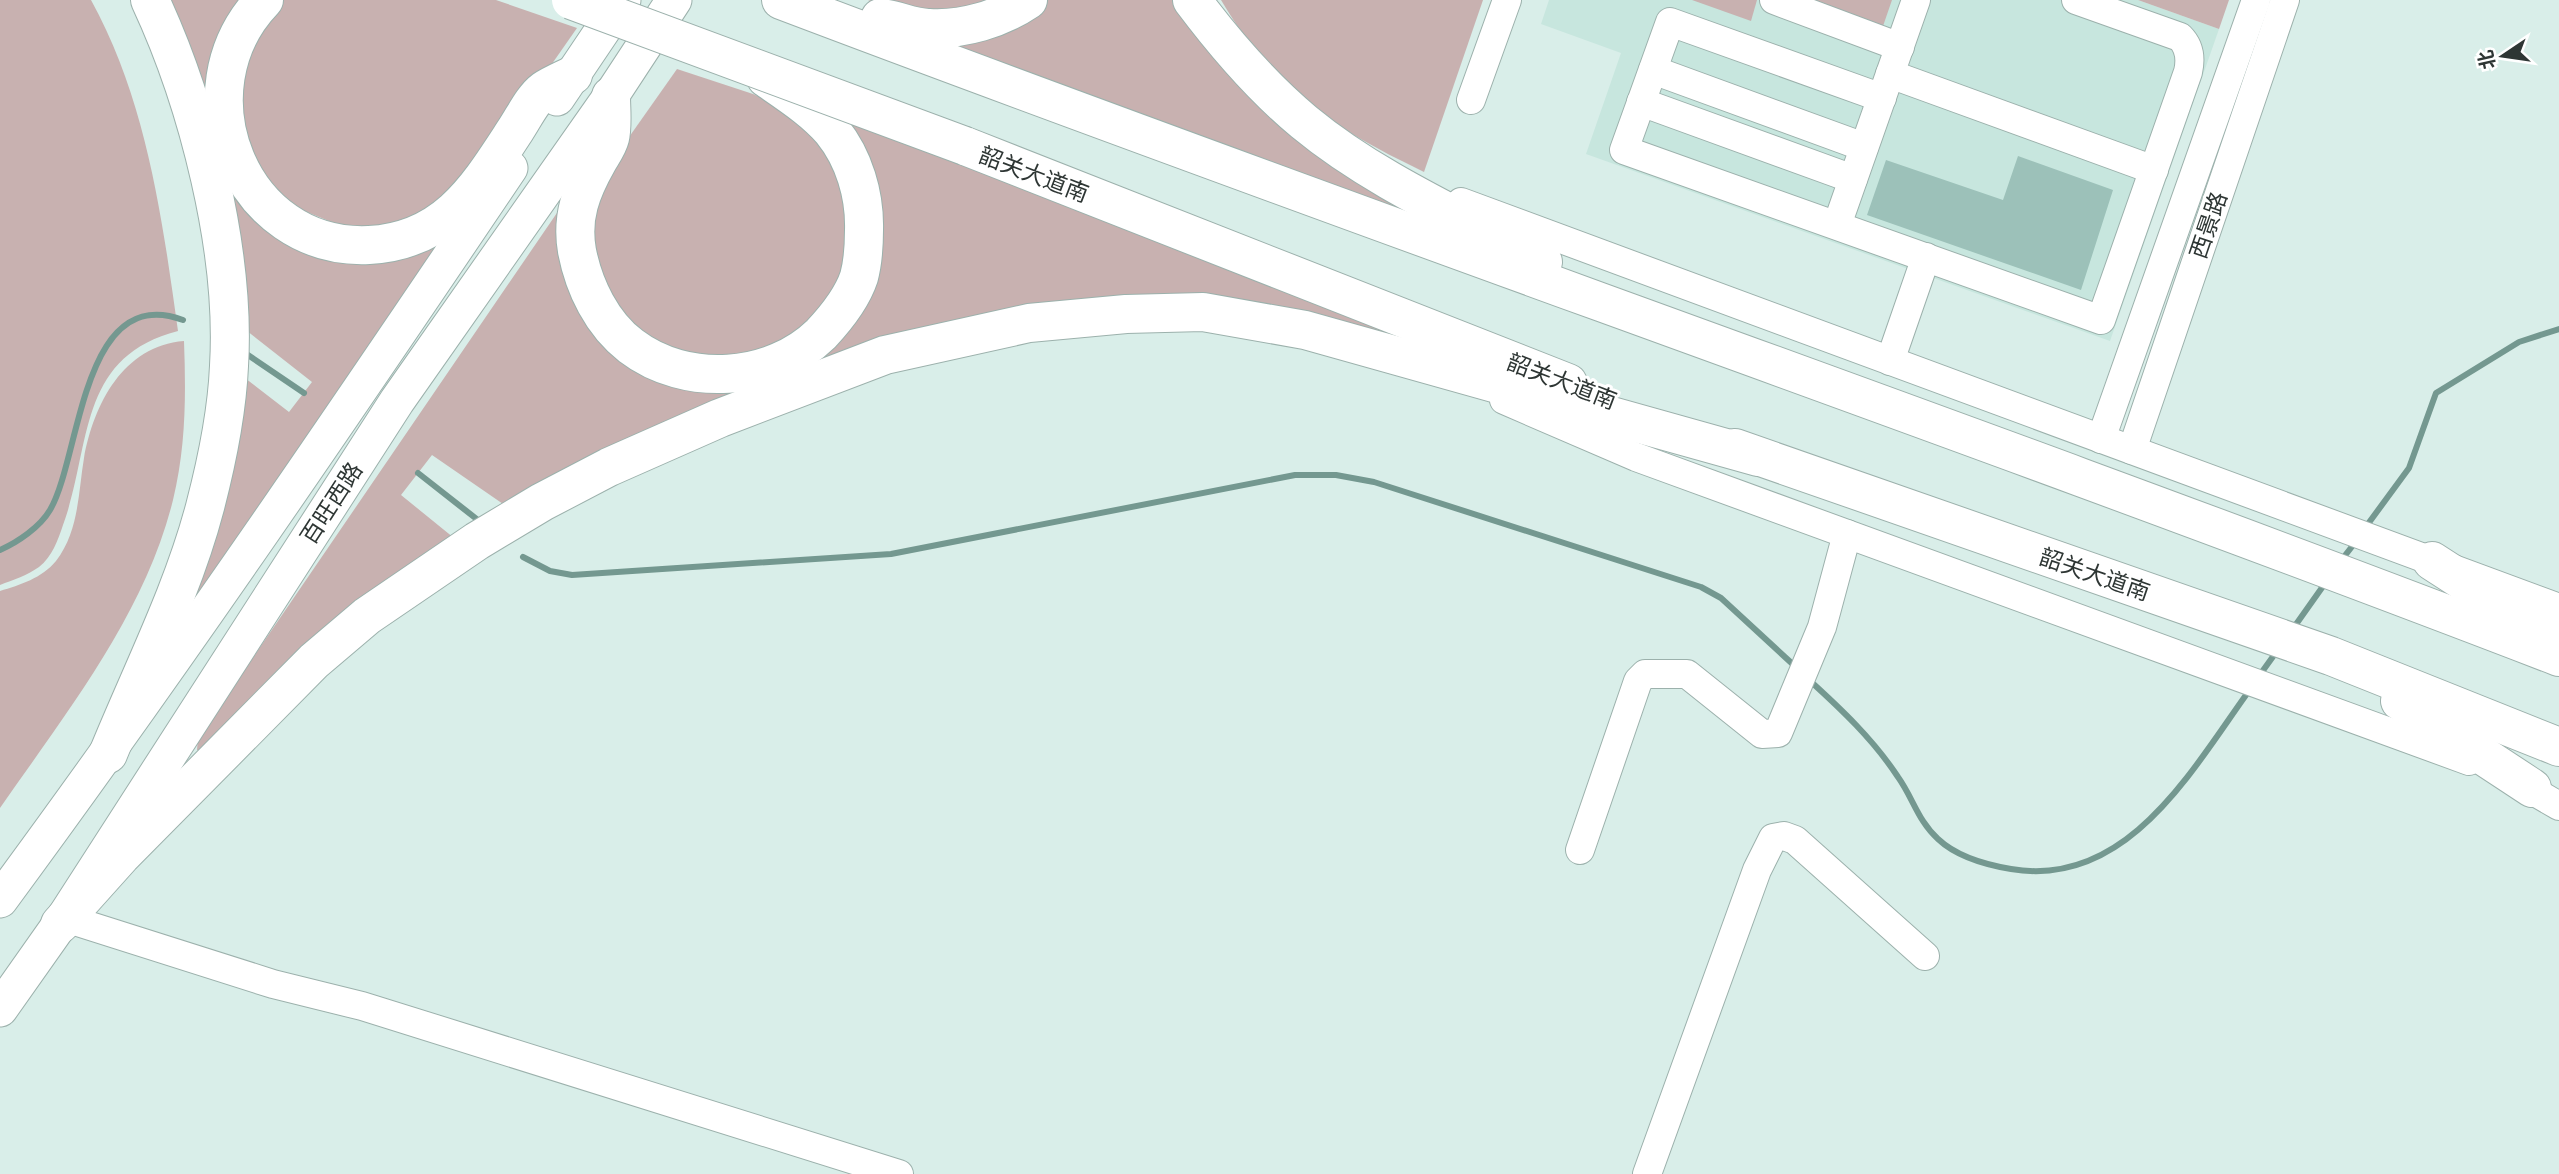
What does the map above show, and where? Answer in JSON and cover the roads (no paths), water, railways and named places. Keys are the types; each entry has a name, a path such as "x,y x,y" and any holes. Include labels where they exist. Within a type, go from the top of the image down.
{"highway":[{"path":"108,754 193,545 216,458 229,365 227,292 210,183 181,74 150,0"},
{"path":"264,0 242,27 229,52 224,80 224,112 230,144 242,173 263,202 283,220 317,236 344,244 393,241 434,227 457,211 542,91 573,75"},
{"name":"韶关大道南","path":"571,0 965,146 1758,457 2253,628 2559,747"},
{"path":"781,0 1668,329 2000,446 2559,657"},
{"path":"849,26 882,17 927,28 954,27 1005,13 1028,0"},
{"path":"1192,0 1243,63 1303,121 1369,169 1668,329"},
{"path":"611,96 610,139 582,190 575,214 575,234 589,292 615,330 631,346 668,365 699,373 731,374 771,366 794,356 832,323 848,299 860,268 865,221 857,177 848,156 831,130 807,108 751,67"},
{"path":"62,921 121,856 314,661 367,616 542,502 652,446 885,355 944,339 1028,323 1159,312 1202,312 1270,322 1758,457"},
{"path":"2432,561 2559,643"},
{"path":"2319,652 2546,797"}],"main road":[{"name":"百旺西路","path":"0,900 108,754 364,385 623,0"},
{"name":"百旺西路","path":"0,1009 62,921 397,401 611,96 673,2"}],"street":[{"path":"1471,100 1507,0"},
{"path":"1774,0 1900,47"},
{"path":"1837,225 1916,0"},
{"path":"2076,0 2180,37 2188,49 2188,72 2154,170 2101,320 1624,150 1670,22 2154,170"},
{"name":"西景路","path":"2101,439 2256,0"},
{"name":"西景路","path":"2132,450 2285,0"},
{"path":"1653,70 1864,147"},
{"path":"1641,102 1853,179"},
{"path":"1369,169 2559,608"},
{"path":"1889,361 1926,257"},
{"path":"1435,369 1625,453 2273,691 2448,752 2546,797"},
{"path":"1580,850 1641,677 1651,673 1687,674 1765,736 1778,733 1822,627 1847,534"},
{"path":"1647,1174 1757,870 1773,838 1784,836 1795,840 1925,956"},
{"path":"62,921 273,984 362,1006 899,1174"}],"waterway":[{"path":"0,550 28,533 50,510 60,485 90,381 104,350 124,326 149,315 183,320"},
{"path":"2365,528 2409,468 2436,393 2519,342 2559,329"},
{"path":"242,351 304,393"},
{"path":"418,473 483,524"},
{"path":"523,557 550,571 572,575 891,554 1295,475 1336,475 1374,482 1701,587 1721,598 1798,669"},
{"path":"2340,562 2357,540"},
{"path":"2292,630 2326,582"},
{"path":"2259,676 2277,651"},
{"path":"1808,679 1878,750 1903,785 1925,825 1945,845 1972,859 1992,865 2011,869 2053,870 2090,860 2123,842 2153,816 2180,786 2251,688"}]}
